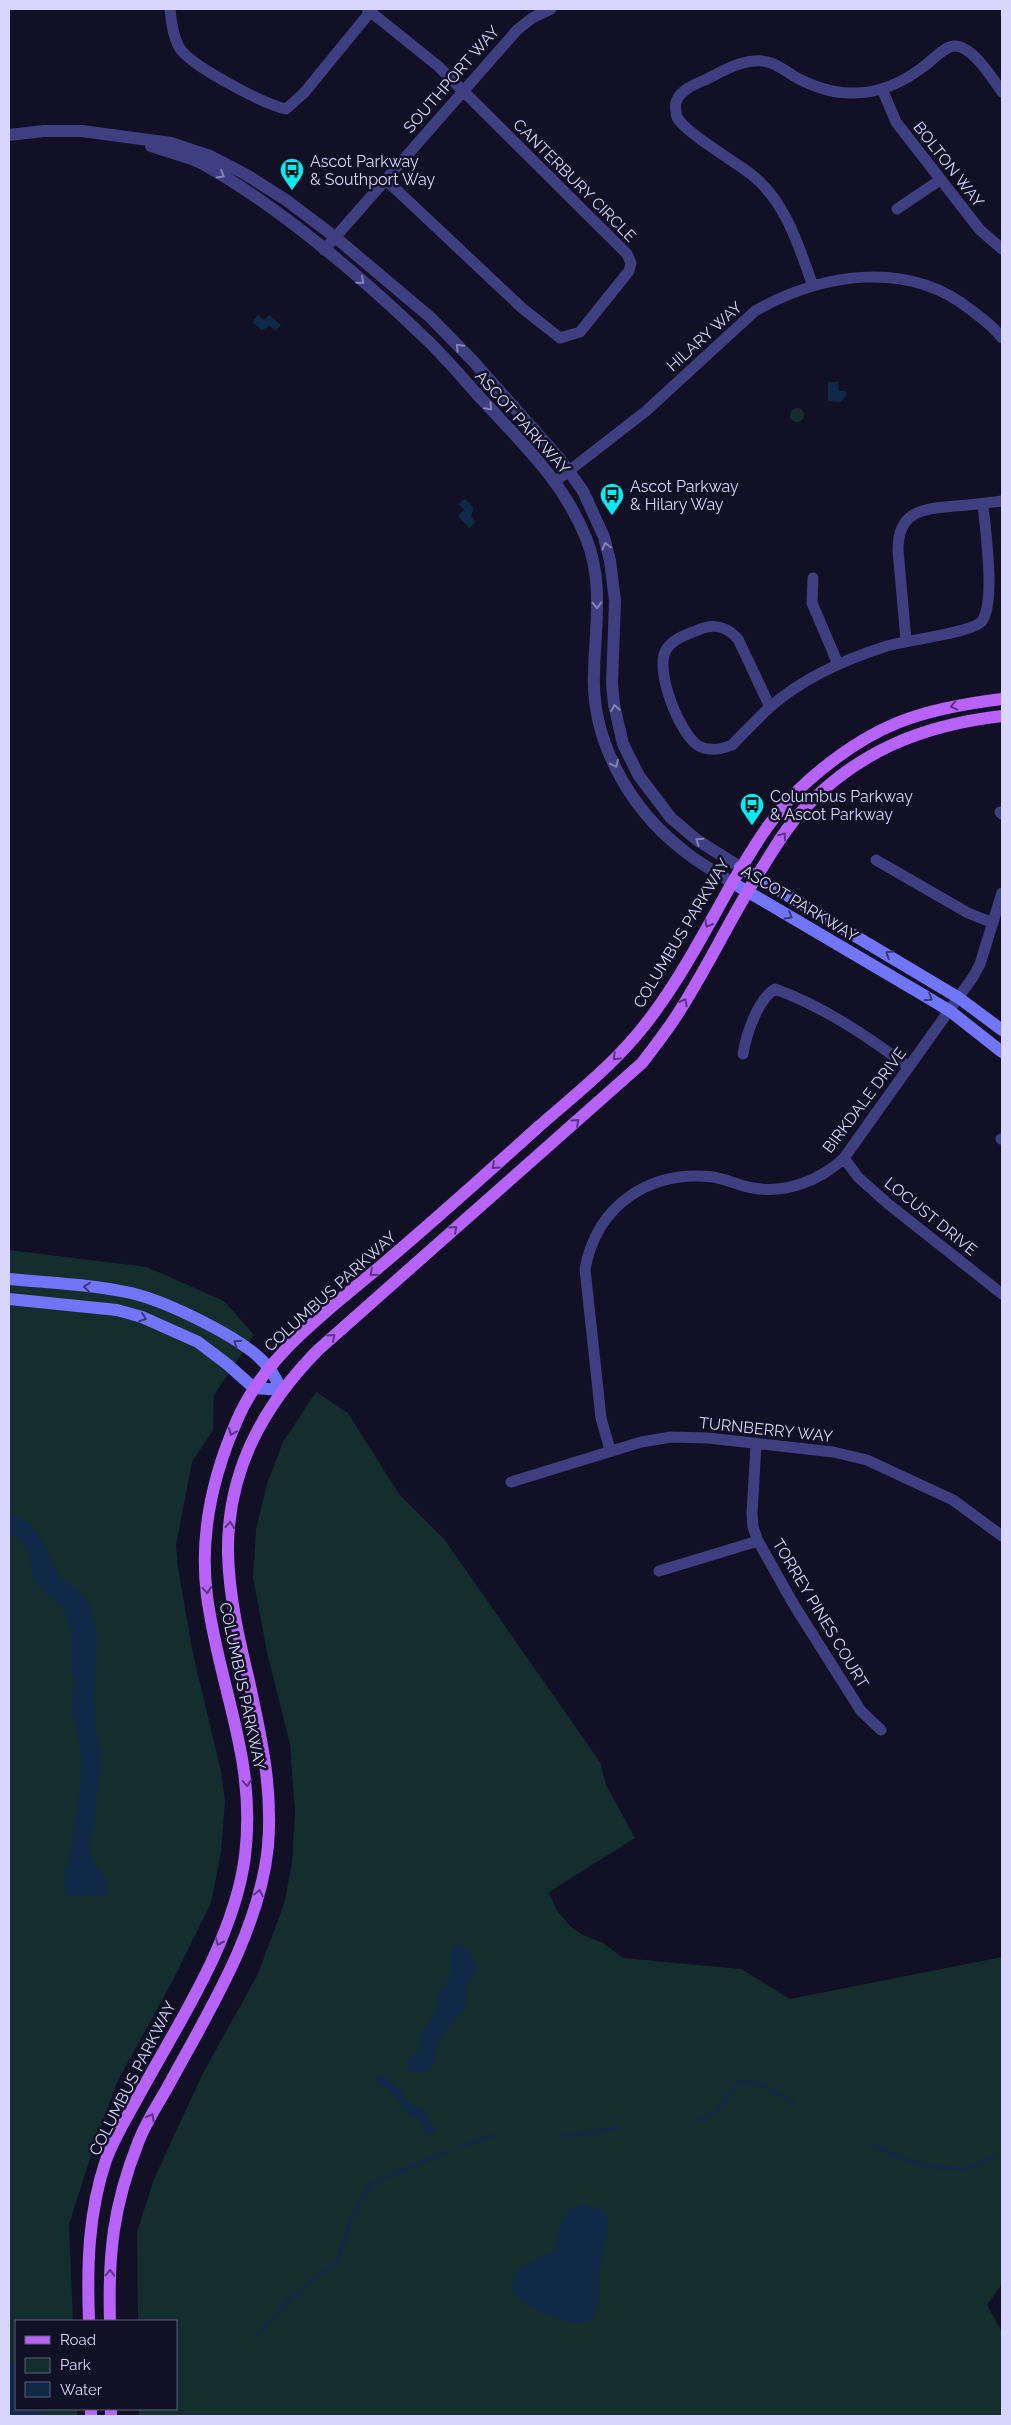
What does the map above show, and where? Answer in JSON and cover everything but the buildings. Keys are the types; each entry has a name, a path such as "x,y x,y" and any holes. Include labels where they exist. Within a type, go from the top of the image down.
{"main road":[{"name":"COLUMBUS PARKWAY","path":"89,2320 89,2241 93,2210 107,2160 214,1953 236,1900 245,1857 247,1785 242,1750 207,1596 205,1541 208,1510 224,1450 241,1411 268,1367 319,1319 425,1228 626,1048 674,983 733,883 740,867 765,828 785,803 812,777 856,743 887,725 956,704 1002,699"},
{"name":"COLUMBUS PARKWAY","path":"110,2320 111,2242 122,2188 138,2140 234,1960 254,1916 268,1847 269,1788 263,1745 234,1610 228,1553 234,1495 244,1463 269,1408 282,1390 318,1350 642,1063 672,1023 747,891 775,846 801,811 862,760 918,733 944,725 1002,716"},
{"name":"ASCOT PARKWAY","path":"740,867 960,998 1002,1030"},
{"name":"ASCOT PARKWAY","path":"733,883 950,1012 1002,1052"},
{"path":"9,1279 108,1289 151,1299 196,1318 257,1356 268,1367 282,1390"},
{"path":"9,1299 117,1310 142,1317 198,1342 254,1388 282,1390"}],"street":[{"path":"170,9 179,47 195,62 212,73 286,109 304,92 369,10 438,66 463,90"},
{"name":"SOUTHPORT WAY","path":"324,250 516,30 551,9"},
{"path":"813,286 796,239 780,208 767,189 743,168 684,125 677,117 676,103 682,93 696,84 732,67 755,61 776,64 804,81 837,92 860,93 882,89 912,75 946,49 955,46 964,48 973,55 1002,92"},
{"name":"BOLTON WAY","path":"882,89 896,122 980,230 1002,250"},
{"name":"CANTERBURY CIRCLE","path":"385,179 522,308 560,338 580,332 630,271 631,263 627,254 463,90"},
{"name":"ASCOT PARKWAY","path":"9,135 44,130 82,131 171,143 210,156 269,189 335,237 430,317 570,470 593,511 610,561 615,601 612,684 614,705 624,744 639,776 671,818 696,840 740,867"},
{"name":"ASCOT PARKWAY","path":"127,138 200,162 248,191 324,250 428,341 556,481 580,523 594,564 598,601 594,675 595,697 608,752 628,792 658,828 681,849 733,883"},
{"path":"897,209 940,180"},
{"name":"HILARY WAY","path":"556,481 646,411 756,311 776,300 813,286 850,278 875,276 894,277 929,285 956,298 989,324 1002,338"},
{"path":"906,640 898,550 898,536 901,528 912,516 926,509 1002,501"},
{"path":"770,707 738,639 731,631 715,626 707,627 674,641 665,651 662,661 666,685 687,735 702,748 716,750 732,745 770,707 792,690 838,664 906,640 970,629 982,621 987,608 989,589 983,504"},
{"path":"813,578 812,603 838,664"},
{"path":"876,860 962,910 993,924"},
{"name":"BIRKDALE DRIVE","path":"610,1450 602,1418 585,1269 589,1252 605,1219 640,1189 661,1180 714,1177 755,1188 781,1188 821,1176 844,1158 960,998 980,964 1002,893"},
{"path":"743,1054 751,1023 770,992 776,989 791,994 868,1038 909,1067"},
{"name":"LOCUST DRIVE","path":"844,1158 858,1177 887,1203 1002,1294"},
{"name":"TURNBERRY WAY","path":"511,1482 641,1442 671,1437 708,1438 833,1452 867,1460 952,1500 1002,1536"},
{"name":"TORREY PINES COURT","path":"756,1444 752,1514 753,1527 758,1541 794,1605 861,1711 881,1730"},
{"path":"659,1571 758,1541"}],"green space":[{"path":"794,408 800,408 804,415 800,422 794,422 790,418 790,412"},
{"path":"9,1250 147,1267 224,1301 254,1335 214,1395 213,1430 192,1462 176,1545 178,1568 193,1654 221,1771 225,1801 221,1852 211,1903 172,1982 117,2082 94,2146 69,2225 73,2320 15,2320 15,2410 77,2410 77,2416 9,2416"},
{"path":"316,1392 348,1413 399,1494 444,1539 600,1762 606,1785 635,1838 549,1892 556,1909 571,1927 583,1935 603,1943 623,1958 741,1969 790,1999 1002,1957 1002,2284 987,2305 1002,2332 1002,2416 139,2416 139,2410 178,2410 178,2320 138,2320 137,2232 154,2179 202,2075 258,1974 284,1904 292,1864 295,1812 290,1744 267,1652 253,1577 256,1530 267,1484 283,1442"}],"water":[{"path":"258,315 264,320 269,315 281,325 276,331 270,326 262,330 252,322"},
{"path":"828,382 838,382 839,391 846,391 846,396 840,402 828,401"},
{"path":"465,499 474,508 471,516 476,522 469,528 458,516 464,510 458,504"},
{"path":"9,1513 30,1524 38,1532 59,1576 85,1596 90,1605 97,1636 94,1693 96,1731 101,1751 101,1764 93,1830 89,1842 90,1855 95,1865 106,1878 107,1894 103,1897 89,1894 69,1897 65,1892 64,1879 71,1850 80,1790 82,1758 71,1704 75,1681 71,1669 71,1629 62,1605 54,1601 35,1582 30,1554 25,1545 19,1538 9,1534"},
{"path":"453,1945 462,1945 467,1949 474,1960 476,1971 466,1986 467,2000 465,2007 438,2041 434,2065 428,2070 414,2073 407,2069 407,2062 419,2051 421,2034 435,2014 440,1990 450,1978 450,1959"},
{"path":"381,2075 391,2081 397,2089 402,2090 405,2099 426,2112 429,2123 437,2130 433,2134 427,2135 420,2120 409,2114 386,2087 378,2085 376,2079"},
{"path":"580,2205 599,2208 608,2217 599,2271 598,2306 592,2319 586,2322 574,2323 556,2318 524,2303 514,2293 512,2287 513,2280 521,2268 554,2251 564,2218 573,2208"},
{"path":"9,2362 15,2364 15,2410 44,2410 43,2416 9,2416"}],"waterway":[{"path":"699,2120 715,2113 738,2082 759,2083 795,2103"},
{"path":"561,2136 620,2127"},
{"path":"460,2147 494,2135"},
{"path":"874,2145 919,2163 955,2169 976,2165 1002,2152"},
{"path":"255,2337 291,2298 338,2260 352,2217 370,2184 448,2152"}],"place":[{"name":"Ascot Parkway & Southport Way","path":"292,191"},
{"name":"Ascot Parkway & Hilary Way","path":"612,516"},
{"name":"Columbus Parkway & Ascot Parkway","path":"752,826"}]}
